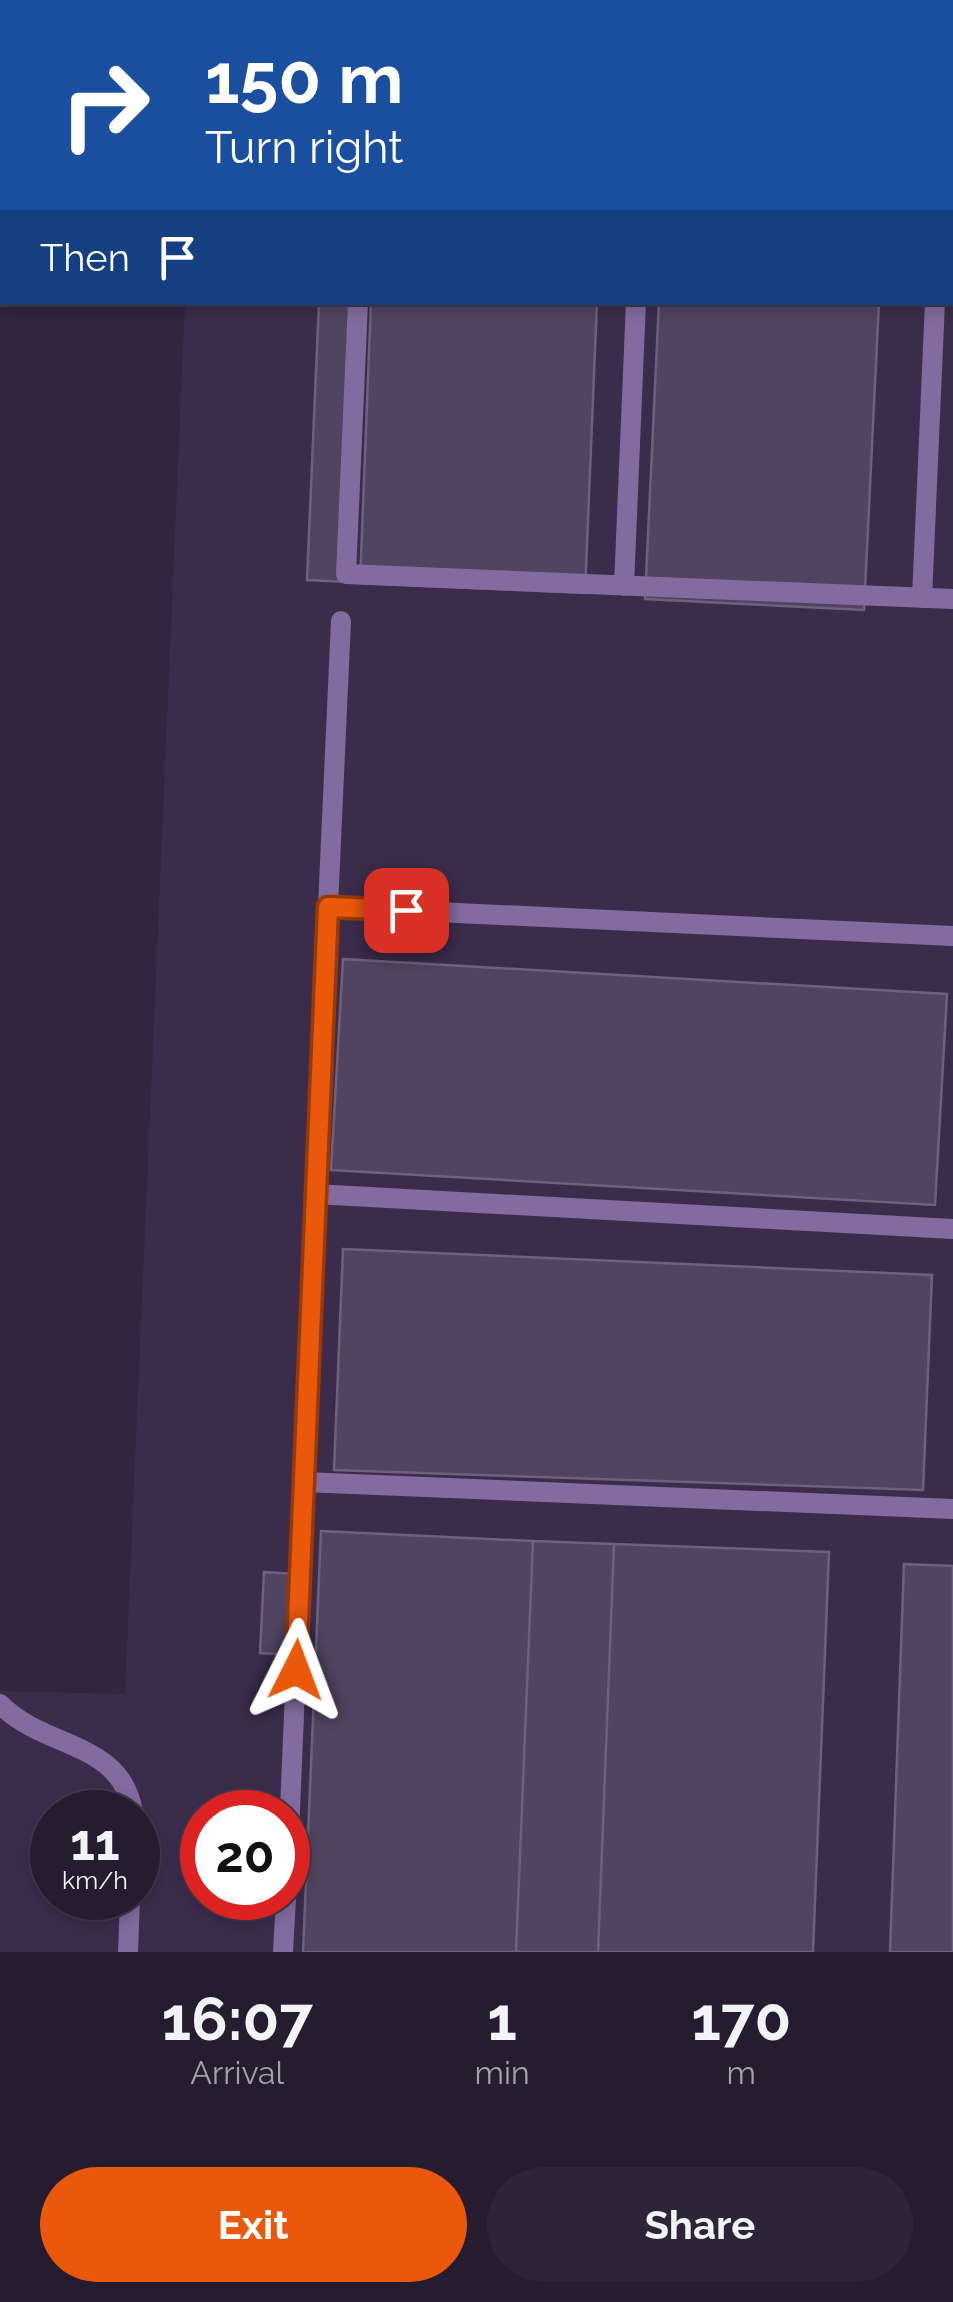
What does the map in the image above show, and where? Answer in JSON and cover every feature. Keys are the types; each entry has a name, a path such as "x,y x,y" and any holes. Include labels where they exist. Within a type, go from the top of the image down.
{"street":[{"path":"358,305 346,574 953,599"},
{"path":"624,586 636,305"},
{"path":"922,598 936,305"},
{"path":"291,1790 340,621"},
{"path":"328,907 953,936"},
{"path":"315,1194 953,1229"},
{"path":"304,1482 953,1510"},
{"path":"0,1704 19,1721 119,1772 129,1790"},
{"path":"128,1952 129,1920"},
{"path":"283,1952 285,1920"}],"shaded area":[{"path":"185,305 953,305 953,1952 0,1952 0,1691 125,1694"}],"building":[{"path":"319,305 359,305 347,582 307,580"},
{"path":"371,305 597,305 585,593 360,583"},
{"path":"659,305 879,305 864,610 645,599"},
{"path":"343,959 947,994 935,1205 331,1170"},
{"path":"343,1249 932,1275 923,1490 334,1470"},
{"path":"321,1531 533,1541 516,1952 303,1952 304,1920 310,1920 310,1790"},
{"path":"533,1541 614,1544 598,1952 516,1952"},
{"path":"614,1544 829,1552 813,1952 598,1952"},
{"path":"904,1564 953,1566 953,1952 890,1952"},
{"path":"264,1572 296,1574 292,1655 260,1653"}],"route":[{"path":"296,1670 328,907 406,910"}]}
